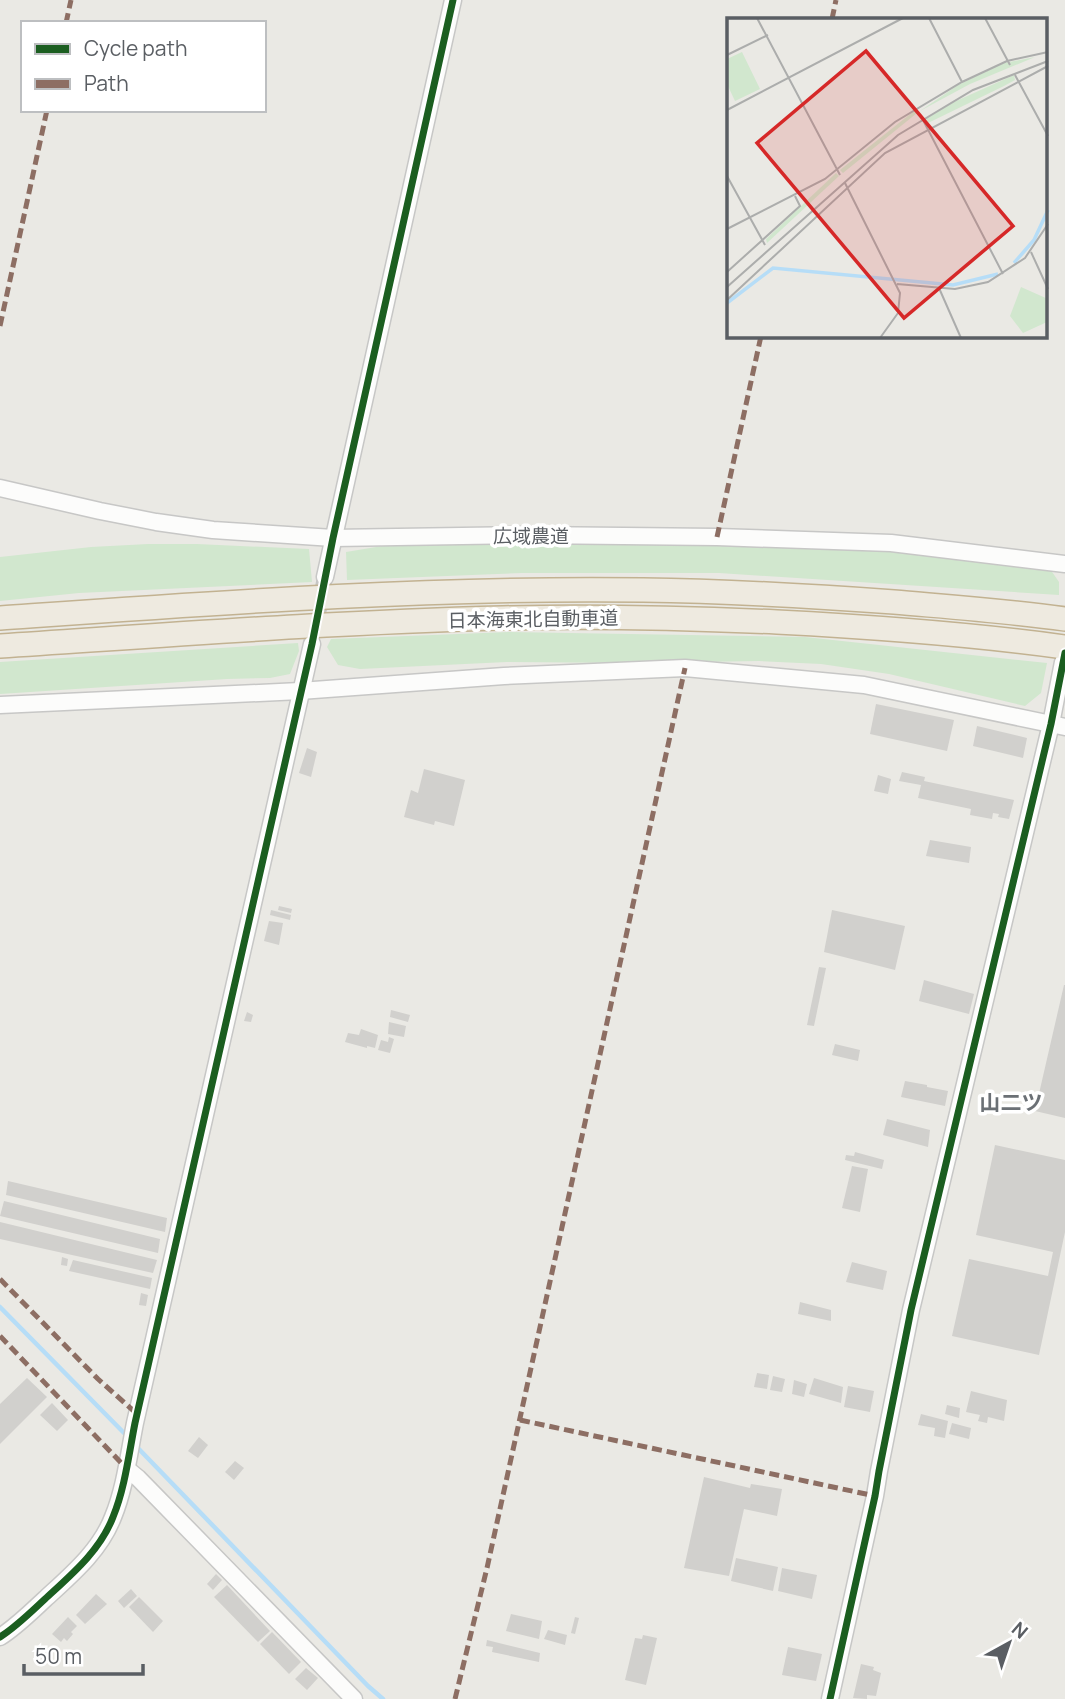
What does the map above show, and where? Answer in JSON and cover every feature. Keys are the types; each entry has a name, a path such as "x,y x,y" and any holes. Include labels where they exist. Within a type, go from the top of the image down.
{"highway":[{"name":"日本海東北自動車道","path":"0,618 330,597 642,590 854,599 1065,619"},
{"name":"日本海東北自動車道","path":"0,646 329,625 505,618 641,618 848,626 1064,655"}],"street":[{"path":"324,577 453,0"},
{"name":"広域農道","path":"0,488 100,511 213,530 333,538 530,535 891,543 1065,564"},
{"path":"0,1637 21,1621 88,1557 103,1539 114,1516 312,644"},
{"path":"830,1699 875,1496 911,1310 1058,725 1064,655"},
{"path":"0,705 300,691 504,676 685,668 864,685 1058,725"},
{"path":"128,1462 138,1478 351,1698"}],"green space":[{"path":"531,539 914,550 1048,566 1059,582 1059,595 719,573 522,573 347,580 346,552 418,540"},
{"path":"148,544 309,549 312,582 79,593 0,601 0,557"},
{"path":"509,632 805,637 1047,663 1041,693 1025,706 889,674 821,664 759,661 507,662 360,669 338,665 327,647 331,639"},
{"path":"298,643 299,651 290,674 270,678 0,694 0,662"}],"building":[{"path":"876,704 954,720 947,751 870,734"},
{"path":"977,726 1027,738 1023,758 973,746"},
{"path":"307,748 317,752 311,777 299,773"},
{"path":"424,769 465,780 454,826 435,821 434,825 404,817 411,790 418,793"},
{"path":"902,772 925,777 924,781 1014,800 1009,819 993,813 992,819 970,815 971,809 918,798 921,785 899,781"},
{"path":"878,775 891,779 888,794 874,791"},
{"path":"930,840 971,847 969,863 926,856"},
{"path":"279,906 292,909 291,913 278,910"},
{"path":"271,910 291,915 290,920 270,915"},
{"path":"832,910 905,926 895,970 824,952"},
{"path":"269,921 283,923 279,945 264,941"},
{"path":"819,967 826,968 814,1026 807,1025"},
{"path":"924,980 974,994 969,1014 919,1001"},
{"path":"1065,985 1065,1118 1035,1111"},
{"path":"391,1010 410,1015 408,1022 390,1017"},
{"path":"247,1012 253,1015 251,1022 244,1021"},
{"path":"389,1022 406,1026 404,1037 388,1034"},
{"path":"361,1029 378,1035 375,1048 345,1042 348,1033 359,1035"},
{"path":"389,1037 394,1039 390,1053 378,1050 381,1040 388,1042"},
{"path":"835,1044 860,1050 858,1061 832,1055"},
{"path":"905,1081 948,1091 945,1106 901,1097"},
{"path":"887,1119 930,1130 928,1147 883,1135"},
{"path":"995,1145 1065,1160 1065,1232 1039,1355 952,1336 969,1259 1048,1276 1053,1252 976,1235"},
{"path":"855,1152 884,1160 882,1169 845,1160 846,1155 854,1156"},
{"path":"852,1166 868,1169 860,1212 842,1208"},
{"path":"8,1181 167,1218 165,1232 6,1195"},
{"path":"4,1201 160,1239 158,1253 0,1216"},
{"path":"0,1222 157,1260 153,1273 0,1239"},
{"path":"62,1257 68,1259 67,1266 61,1265"},
{"path":"73,1260 152,1278 150,1289 69,1271"},
{"path":"852,1262 887,1271 883,1290 846,1282"},
{"path":"141,1293 148,1295 146,1306 139,1305"},
{"path":"800,1302 831,1310 831,1321 798,1314"},
{"path":"757,1373 769,1375 767,1389 754,1387"},
{"path":"773,1376 785,1379 782,1392 770,1390"},
{"path":"27,1378 47,1397 0,1444 0,1404"},
{"path":"814,1378 843,1387 841,1403 809,1394"},
{"path":"794,1380 807,1384 804,1397 792,1394"},
{"path":"848,1386 874,1391 870,1412 844,1407"},
{"path":"971,1391 1007,1400 1004,1421 988,1417 987,1423 978,1421 980,1415 966,1412"},
{"path":"52,1403 68,1420 57,1431 40,1415"},
{"path":"947,1405 960,1408 959,1418 945,1414"},
{"path":"921,1414 948,1421 945,1438 934,1436 935,1428 918,1425"},
{"path":"952,1423 971,1428 969,1439 949,1434"},
{"path":"199,1437 208,1445 198,1458 188,1451"},
{"path":"235,1461 244,1468 234,1480 225,1472"},
{"path":"704,1477 750,1488 751,1484 782,1489 777,1516 744,1509 729,1576 684,1568"},
{"path":"736,1558 778,1567 773,1591 731,1581"},
{"path":"782,1568 817,1575 812,1599 778,1591"},
{"path":"216,1574 222,1580 213,1590 207,1584"},
{"path":"227,1585 270,1631 258,1642 214,1597"},
{"path":"131,1589 137,1596 124,1608 118,1601"},
{"path":"96,1594 107,1604 85,1624 76,1615"},
{"path":"139,1597 163,1621 153,1632 129,1607"},
{"path":"511,1614 542,1621 539,1639 506,1631"},
{"path":"68,1617 77,1626 67,1641 64,1638 61,1642 52,1634"},
{"path":"575,1617 579,1618 575,1634 571,1633"},
{"path":"548,1630 567,1635 565,1645 544,1639"},
{"path":"272,1632 301,1662 289,1674 260,1644"},
{"path":"643,1635 657,1638 646,1685 625,1680 635,1638 642,1639"},
{"path":"487,1640 540,1653 539,1662 492,1652 493,1647 486,1646"},
{"path":"788,1647 822,1654 816,1681 782,1675"},
{"path":"861,1664 874,1667 873,1670 881,1673 876,1696 867,1695 867,1699 853,1698"},
{"path":"306,1668 318,1678 307,1690 295,1679"}],"waterway":[{"path":"0,1307 127,1436"},
{"path":"135,1445 383,1699"}],"tunnel":[{"path":"314,635 325,577"}],"marked path":[{"path":"66,21 71,0"},
{"path":"832,18 836,0"},
{"path":"0,326 47,112"},
{"path":"717,537 761,338"},
{"path":"455,1699 487,1568 685,668"},
{"path":"0,1279 98,1379 137,1414"},
{"path":"0,1336 127,1469"},
{"path":"520,1420 875,1496"}],"cycle path":[{"path":"0,1637 29,1614 93,1552 113,1517 121,1494 453,0"},
{"path":"830,1699 875,1496 911,1310 1051,724 1065,653"}],"district":[{"name":"山二ツ","path":"1011,1103"}]}
